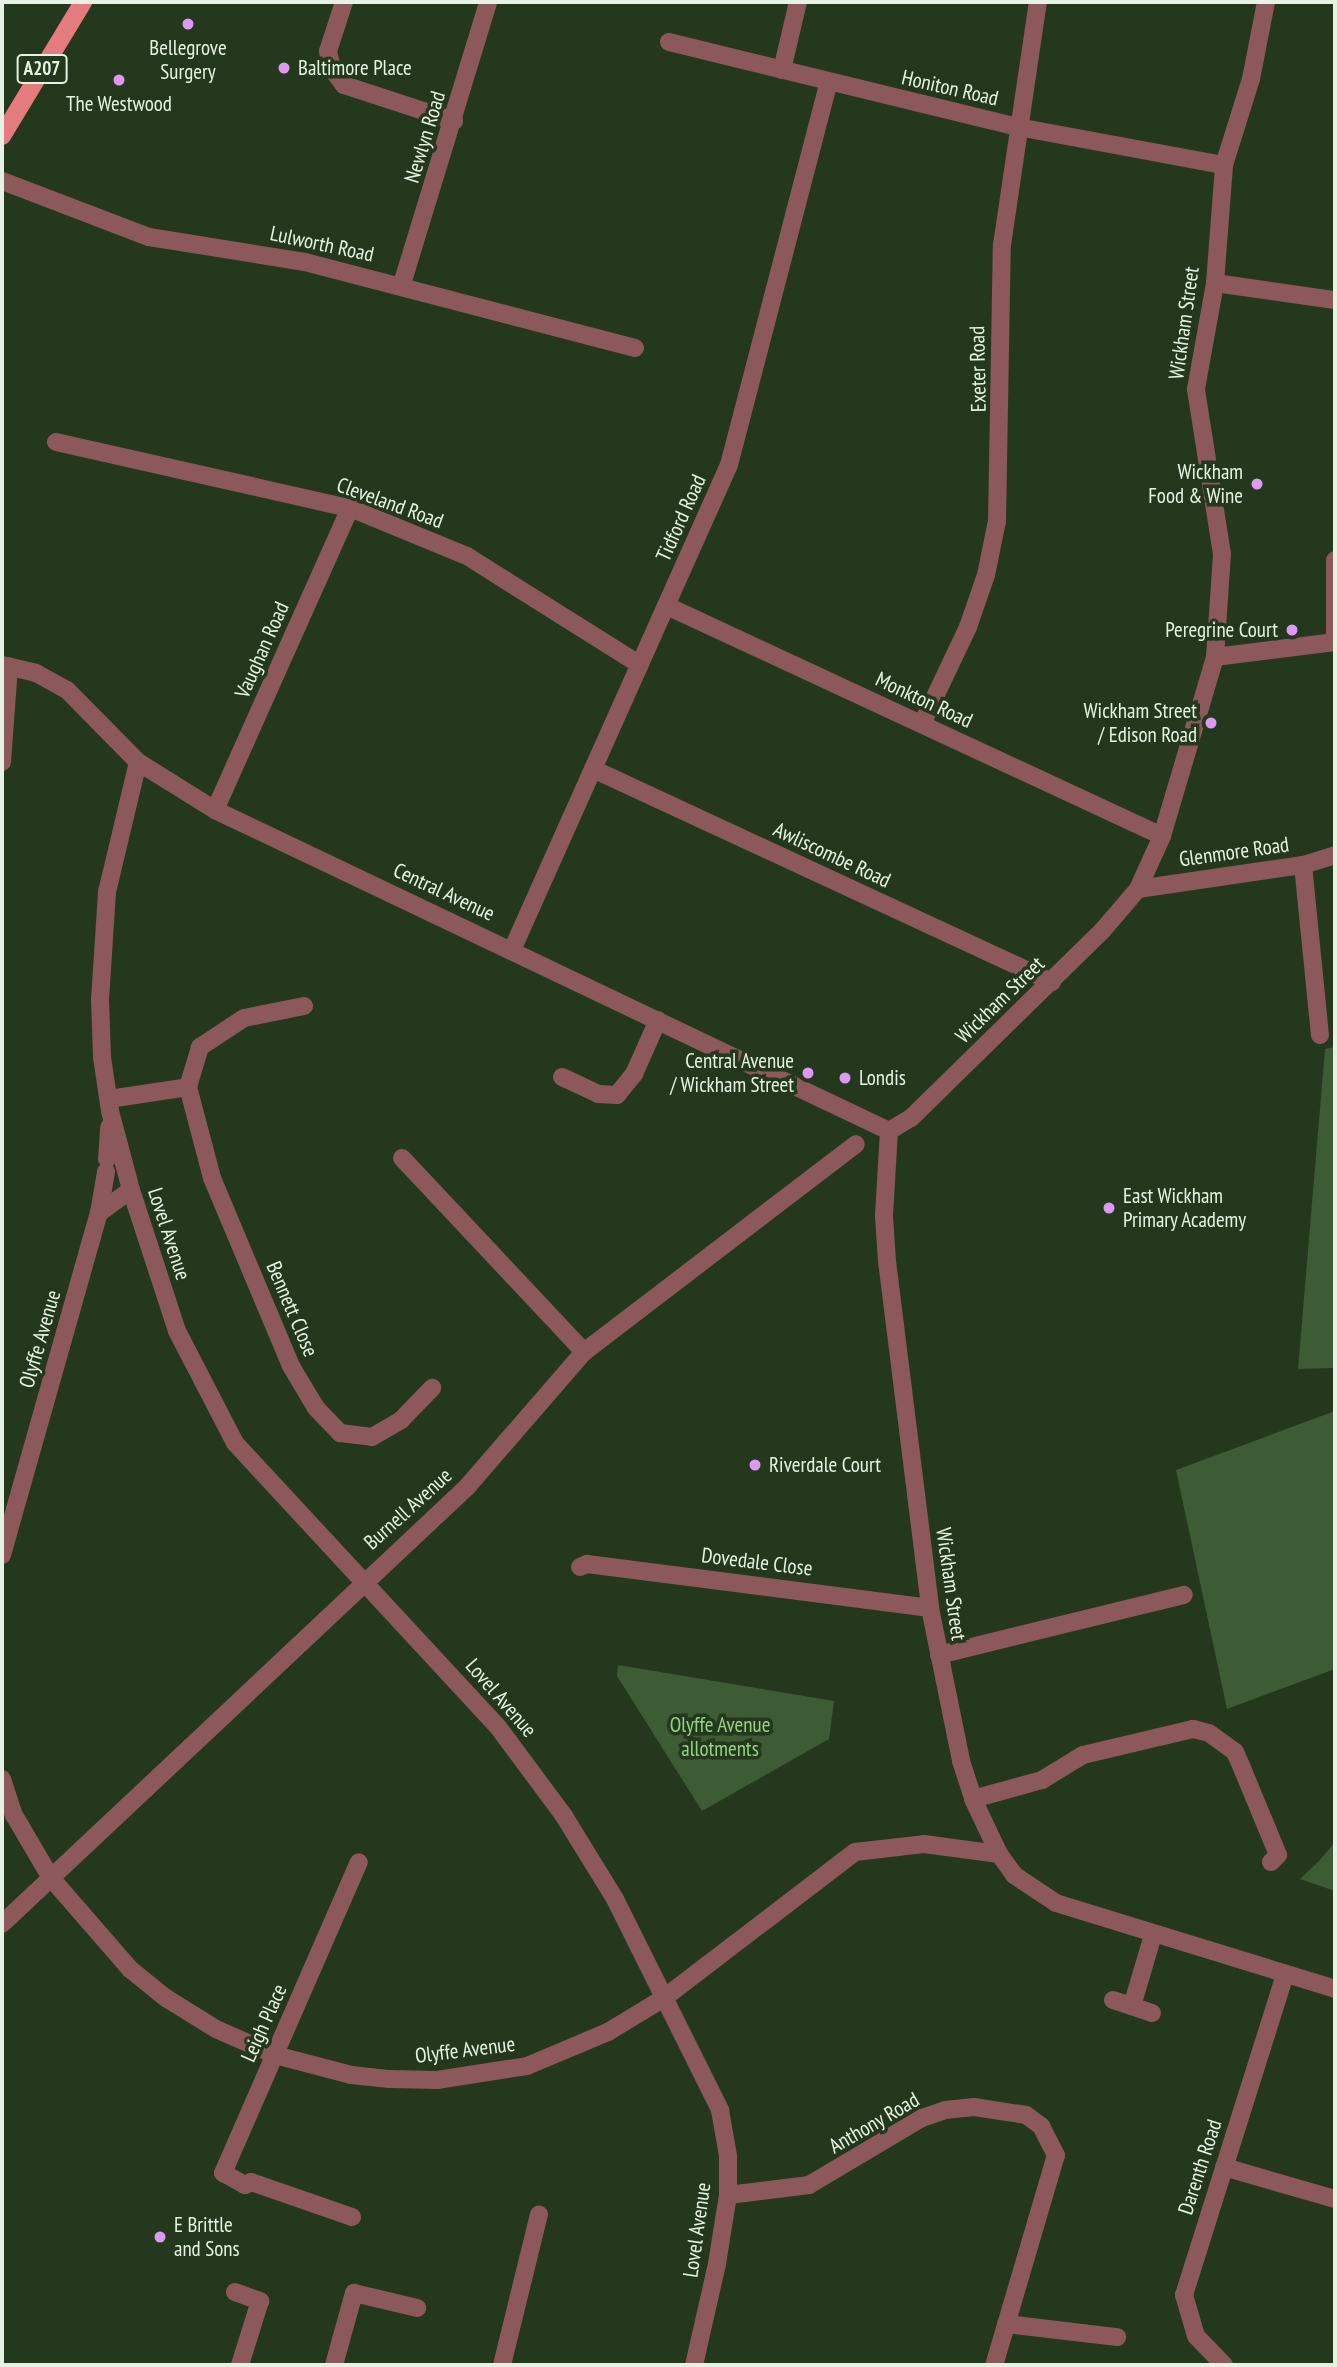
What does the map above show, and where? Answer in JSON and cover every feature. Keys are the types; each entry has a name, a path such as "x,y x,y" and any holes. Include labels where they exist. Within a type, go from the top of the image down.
{"main road":[{"name":"A207","path":"2,136 83,2"}],"street":[{"path":"344,2 328,51 332,69 344,85 454,121"},
{"name":"Newlyn Road","path":"402,284 454,121 488,2"},
{"path":"782,71 798,2"},
{"name":"Exeter Road","path":"922,724 968,627 986,575 996,521 1002,245 1038,2"},
{"name":"Wickham Street","path":"1266,2 1251,79 1224,165 1215,283 1196,388 1223,554 1215,657 1162,836 1138,889 1052,982 911,1118 889,1131 884,1216 887,1261 930,1608 973,1799 999,1854 1014,1875 1045,1897 1153,1935 1335,1989"},
{"name":"Honiton Road","path":"669,42 1018,127 1224,165"},
{"name":"Tidford Road","path":"512,950 729,465 829,82"},
{"name":"Lulworth Road","path":"2,181 149,237 305,262 402,284 635,348"},
{"path":"1215,283 1335,300"},
{"name":"Cleveland Road","path":"56,442 350,508 467,556 639,665"},
{"name":"Vaughan Road","path":"215,810 350,508"},
{"path":"1215,657 1335,642 1335,560"},
{"name":"Monkton Road","path":"667,606 1162,836"},
{"path":"2,762 5,665"},
{"name":"Central Avenue","path":"5,665 36,673 67,690 138,762 215,810 889,1131"},
{"name":"Lovel Avenue","path":"138,762 107,891 102,941 102,1057 110,1105 131,1190 177,1331 235,1443 364,1580 524,1759 591,1856 664,1998 719,2109 728,2156 728,2195 694,2365"},
{"name":"Awliscombe Road","path":"593,769 1052,982"},
{"name":"Glenmore Road","path":"1138,889 1303,865 1335,855"},
{"path":"1303,865 1320,1035"},
{"path":"110,1105 188,1087 200,1047 244,1018 304,1006"},
{"path":"562,1077 597,1094 617,1094 634,1074 658,1020"},
{"name":"Bennett Close","path":"188,1087 212,1178 285,1353 316,1408 340,1433 372,1437 401,1420 432,1388"},
{"name":"Lovel Avenue","path":"99,1213 106,1165 110,1105"},
{"name":"Burnell Avenue","path":"2,1924 364,1580 467,1487 584,1352 856,1144"},
{"path":"402,1158 584,1352"},
{"path":"99,1213 131,1190"},
{"name":"Olyffe Avenue","path":"2,1555 99,1213"},
{"name":"Dovedale Close","path":"580,1567 587,1564 930,1608"},
{"path":"939,1655 1184,1595"},
{"path":"973,1799 1042,1780 1083,1755 1193,1729 1209,1732 1223,1740 1239,1760 1278,1855 1271,1862"},
{"name":"Olyffe Avenue","path":"2,1779 14,1815 51,1878 130,1969 166,1998 216,2029 275,2055 351,2075 390,2079 437,2080 485,2074 564,2052 664,1998 855,1852 924,1844 999,1854"},
{"name":"Leigh Place","path":"352,2217 251,2182 245,2185 223,2173 359,1862"},
{"path":"1132,2006 1153,1935"},
{"name":"Darenth Road","path":"1224,2365 1196,2336 1184,2295 1285,1974"},
{"path":"1113,2000 1152,2013"},
{"name":"Anthony Road","path":"728,2195 809,2185 922,2118 945,2110 974,2107 1026,2115 1041,2126 1056,2155 993,2365"},
{"path":"1224,2167 1335,2199"},
{"path":"502,2365 539,2214"},
{"path":"235,2292 260,2301 240,2365"},
{"path":"334,2365 354,2293 417,2308"},
{"path":"1006,2325 1117,2337"}],"green space":[{"path":"1335,1047 1335,1368 1298,1369 1325,1049"},
{"path":"1335,1411 1335,1669 1227,1709 1176,1470"},
{"name":"Olyffe Avenue allotments","path":"618,1665 834,1701 829,1739 702,1811 617,1676"},
{"path":"1335,1842 1335,1891 1300,1879 1319,1861"}],"place":[{"name":"Bellegrove Surgery","path":"188,24"},
{"name":"Baltimore Place","path":"284,68"},
{"name":"The Westwood","path":"119,80"},
{"name":"Wickham Food & Wine","path":"1257,484"},
{"name":"Peregrine Court","path":"1292,630"},
{"name":"Wickham Street / Edison Road","path":"1211,723"},
{"name":"Central Avenue / Wickham Street","path":"808,1073"},
{"name":"Londis","path":"845,1078"},
{"name":"East Wickham Primary Academy","path":"1109,1208"},
{"name":"Riverdale Court","path":"755,1465"},
{"name":"E Brittle and Sons","path":"160,2237"}]}
